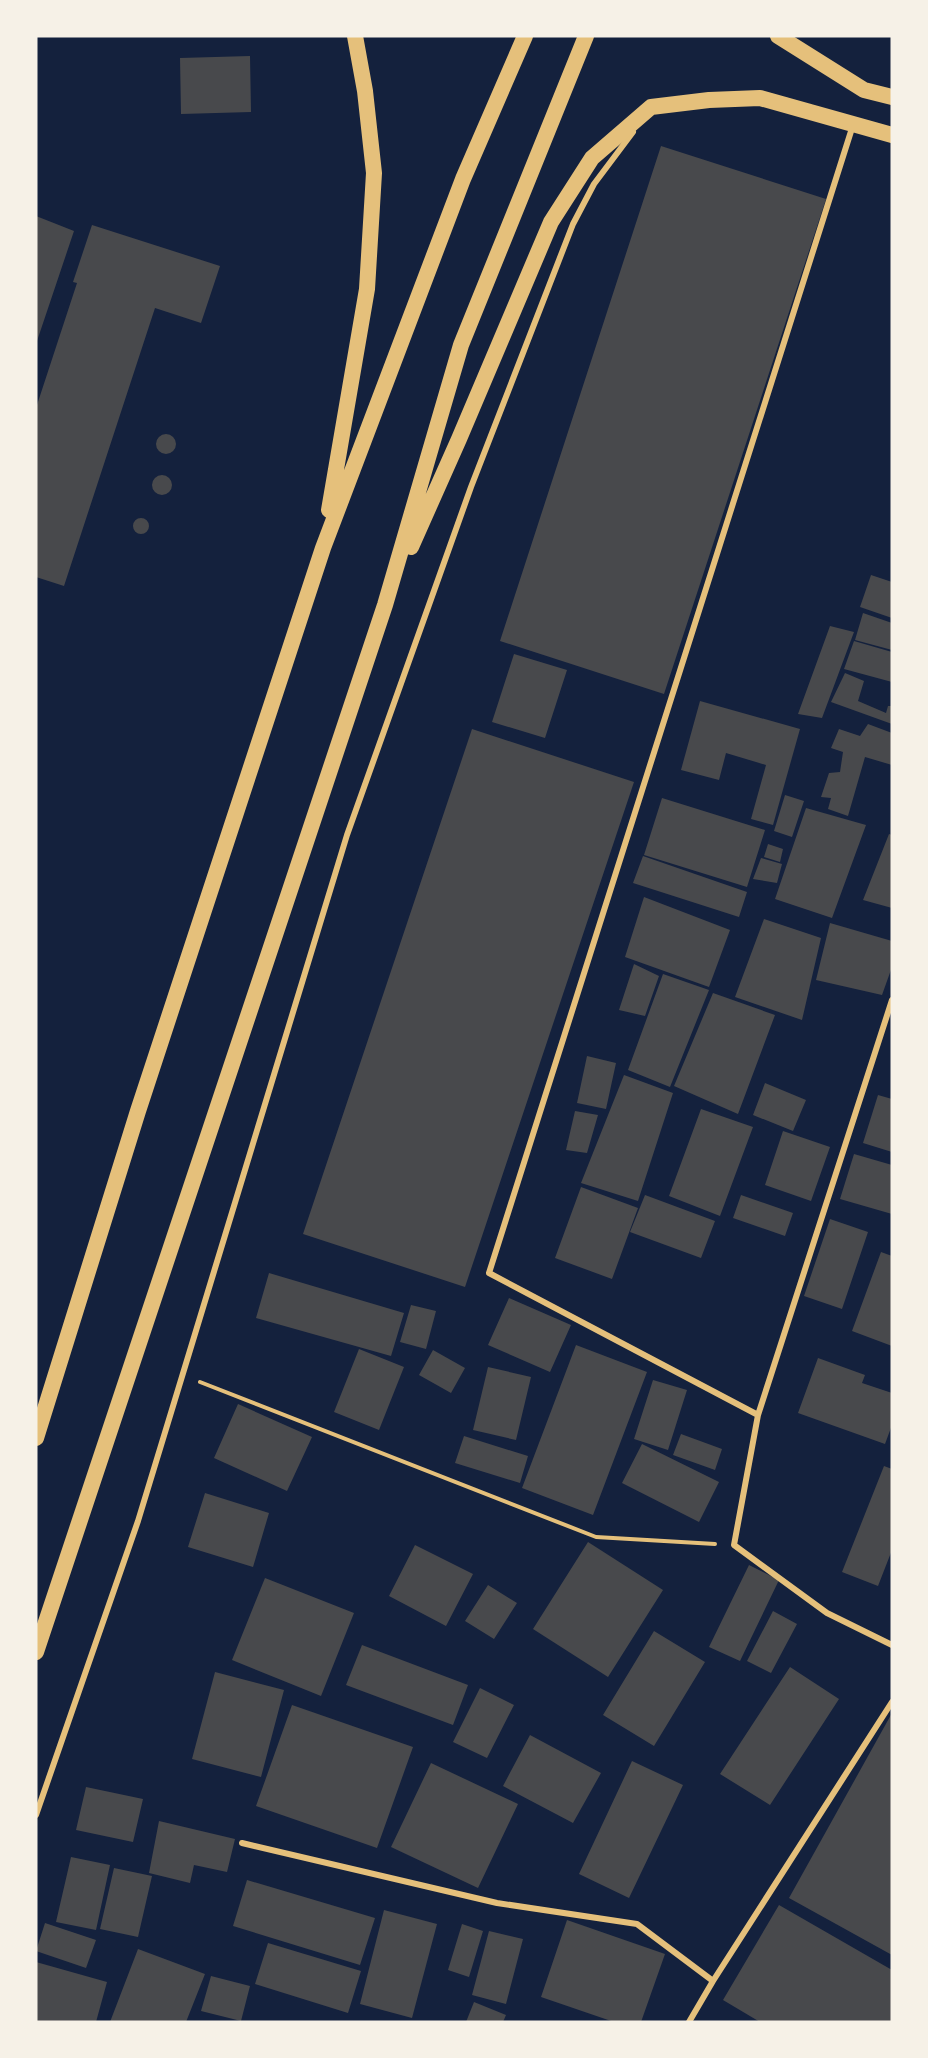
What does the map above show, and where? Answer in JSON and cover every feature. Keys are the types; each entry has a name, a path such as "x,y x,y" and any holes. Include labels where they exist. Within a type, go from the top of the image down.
{"highway":[{"path":"322,548 367,289 374,173 365,91 355,36"},
{"path":"36,1438 138,1111 322,548 463,179 525,36"},
{"path":"36,1652 385,605 461,345 586,36"},
{"path":"778,36 864,90 892,97"},
{"path":"385,605 459,439 551,222 592,158 651,107 709,100 760,98 892,135"}],"street":[{"path":"36,1815 138,1521 347,835 471,487 573,224 594,184 651,107"},
{"path":"758,1415 489,1273 853,125"},
{"path":"892,1000 758,1415 734,1545 827,1613 892,1646"},
{"path":"689,2022 892,1702"},
{"path":"242,1843 497,1903 637,1924 713,1981"}],"path":[{"path":"184,1376 596,1537 734,1545"}],"building":[{"path":"250,56 251,112 181,114 180,58"},
{"path":"661,146 826,199 664,694 500,641"},
{"path":"36,216 74,231 36,344"},
{"path":"92,225 220,266 201,323 155,308 64,586 36,577 36,408 77,283 73,282"},
{"path":"162,434 170,434 176,440 176,448 170,454 162,454 156,448 156,440"},
{"path":"162,475 169,478 172,485 169,492 162,495 155,492 152,485 155,478"},
{"path":"138,518 144,518 149,526 147,532 138,534 133,529 133,523"},
{"path":"871,575 892,582 892,618 860,607"},
{"path":"863,613 892,623 892,650 855,640"},
{"path":"830,626 854,632 822,718 798,714"},
{"path":"854,641 892,652 892,682 844,669"},
{"path":"514,654 567,670 545,738 492,722"},
{"path":"845,673 864,681 858,701 886,713 888,706 892,706 892,724 831,702"},
{"path":"700,701 800,729 773,825 751,819 766,765 726,753 719,780 681,770"},
{"path":"868,724 892,733 892,765 865,757 848,816 828,809 831,798 821,797 829,773 840,772 843,752 831,748 839,729 860,736"},
{"path":"472,729 634,782 465,1287 303,1234"},
{"path":"785,795 804,801 792,837 774,831"},
{"path":"662,798 765,830 747,887 644,855"},
{"path":"806,808 866,825 832,918 775,899"},
{"path":"889,834 892,835 892,908 863,900"},
{"path":"768,844 783,849 780,862 764,857"},
{"path":"643,856 747,892 739,917 633,883"},
{"path":"761,858 782,864 777,883 753,879"},
{"path":"644,897 730,930 709,987 625,957"},
{"path":"764,919 821,938 802,1020 735,997"},
{"path":"830,923 892,941 892,967 882,995 816,980"},
{"path":"634,964 659,976 645,1016 619,1010"},
{"path":"663,974 709,990 670,1087 628,1070"},
{"path":"713,993 775,1015 738,1114 674,1086"},
{"path":"587,1056 616,1063 606,1109 577,1103"},
{"path":"624,1075 673,1093 638,1201 581,1183"},
{"path":"765,1083 806,1100 793,1131 753,1115"},
{"path":"878,1095 892,1099 892,1152 863,1143"},
{"path":"701,1109 753,1127 720,1216 669,1196"},
{"path":"575,1111 598,1115 587,1153 566,1150"},
{"path":"783,1131 830,1147 811,1201 765,1185"},
{"path":"854,1154 892,1165 892,1214 840,1199"},
{"path":"581,1187 638,1208 612,1279 555,1258"},
{"path":"645,1195 715,1221 701,1258 630,1232"},
{"path":"741,1195 793,1213 785,1236 733,1218"},
{"path":"830,1219 868,1232 842,1309 804,1296"},
{"path":"881,1252 892,1256 892,1346 852,1331"},
{"path":"269,1273 404,1313 391,1356 256,1318"},
{"path":"509,1298 571,1325 550,1372 488,1345"},
{"path":"411,1305 436,1311 426,1349 400,1342"},
{"path":"576,1345 647,1372 593,1515 522,1488"},
{"path":"359,1349 404,1367 379,1430 334,1412"},
{"path":"433,1350 465,1368 451,1393 419,1375"},
{"path":"818,1358 865,1375 862,1383 892,1393 892,1425 885,1444 798,1413"},
{"path":"488,1367 531,1377 516,1440 473,1430"},
{"path":"653,1380 687,1390 668,1450 634,1439"},
{"path":"238,1404 312,1437 287,1491 214,1458"},
{"path":"681,1434 722,1449 715,1470 673,1455"},
{"path":"464,1436 528,1456 520,1483 455,1463"},
{"path":"642,1444 719,1482 699,1522 622,1483"},
{"path":"884,1466 892,1469 892,1550 878,1586 842,1572"},
{"path":"205,1493 269,1513 253,1567 188,1547"},
{"path":"588,1542 663,1590 608,1677 533,1629"},
{"path":"415,1545 473,1574 446,1626 389,1596"},
{"path":"749,1565 779,1580 740,1661 709,1647"},
{"path":"265,1578 354,1613 321,1696 232,1660"},
{"path":"488,1585 517,1603 494,1639 465,1621"},
{"path":"773,1611 797,1624 771,1673 747,1661"},
{"path":"654,1631 705,1662 654,1746 603,1715"},
{"path":"362,1645 468,1685 453,1725 346,1685"},
{"path":"790,1667 839,1699 770,1805 720,1774"},
{"path":"215,1672 284,1690 261,1777 192,1759"},
{"path":"480,1688 514,1705 487,1758 453,1742"},
{"path":"292,1705 413,1747 377,1848 256,1806"},
{"path":"892,1713 892,1955 789,1898"},
{"path":"530,1735 601,1773 573,1823 503,1786"},
{"path":"632,1761 683,1785 629,1898 579,1874"},
{"path":"431,1763 518,1804 478,1888 391,1847"},
{"path":"86,1787 143,1799 133,1842 76,1830"},
{"path":"159,1821 235,1839 227,1872 194,1865 190,1883 149,1873"},
{"path":"71,1857 110,1865 96,1930 56,1922"},
{"path":"114,1868 152,1876 138,1937 100,1929"},
{"path":"247,1880 375,1918 360,1965 233,1926"},
{"path":"779,1905 892,1970 892,2022 760,2022 723,2000"},
{"path":"384,1910 437,1924 412,2018 360,2004"},
{"path":"567,1920 665,1954 641,2022 614,2022 541,1997"},
{"path":"45,1923 96,1940 86,1968 36,1951"},
{"path":"462,1924 483,1931 469,1977 448,1970"},
{"path":"489,1931 523,1939 506,2004 472,1995"},
{"path":"268,1943 361,1971 348,2013 255,1984"},
{"path":"138,1949 205,1974 186,2022 110,2022"},
{"path":"36,1962 107,1982 96,2022 36,2021"},
{"path":"211,1976 250,1986 241,2021 201,2011"},
{"path":"474,2002 506,2015 503,2022 466,2022"}]}
